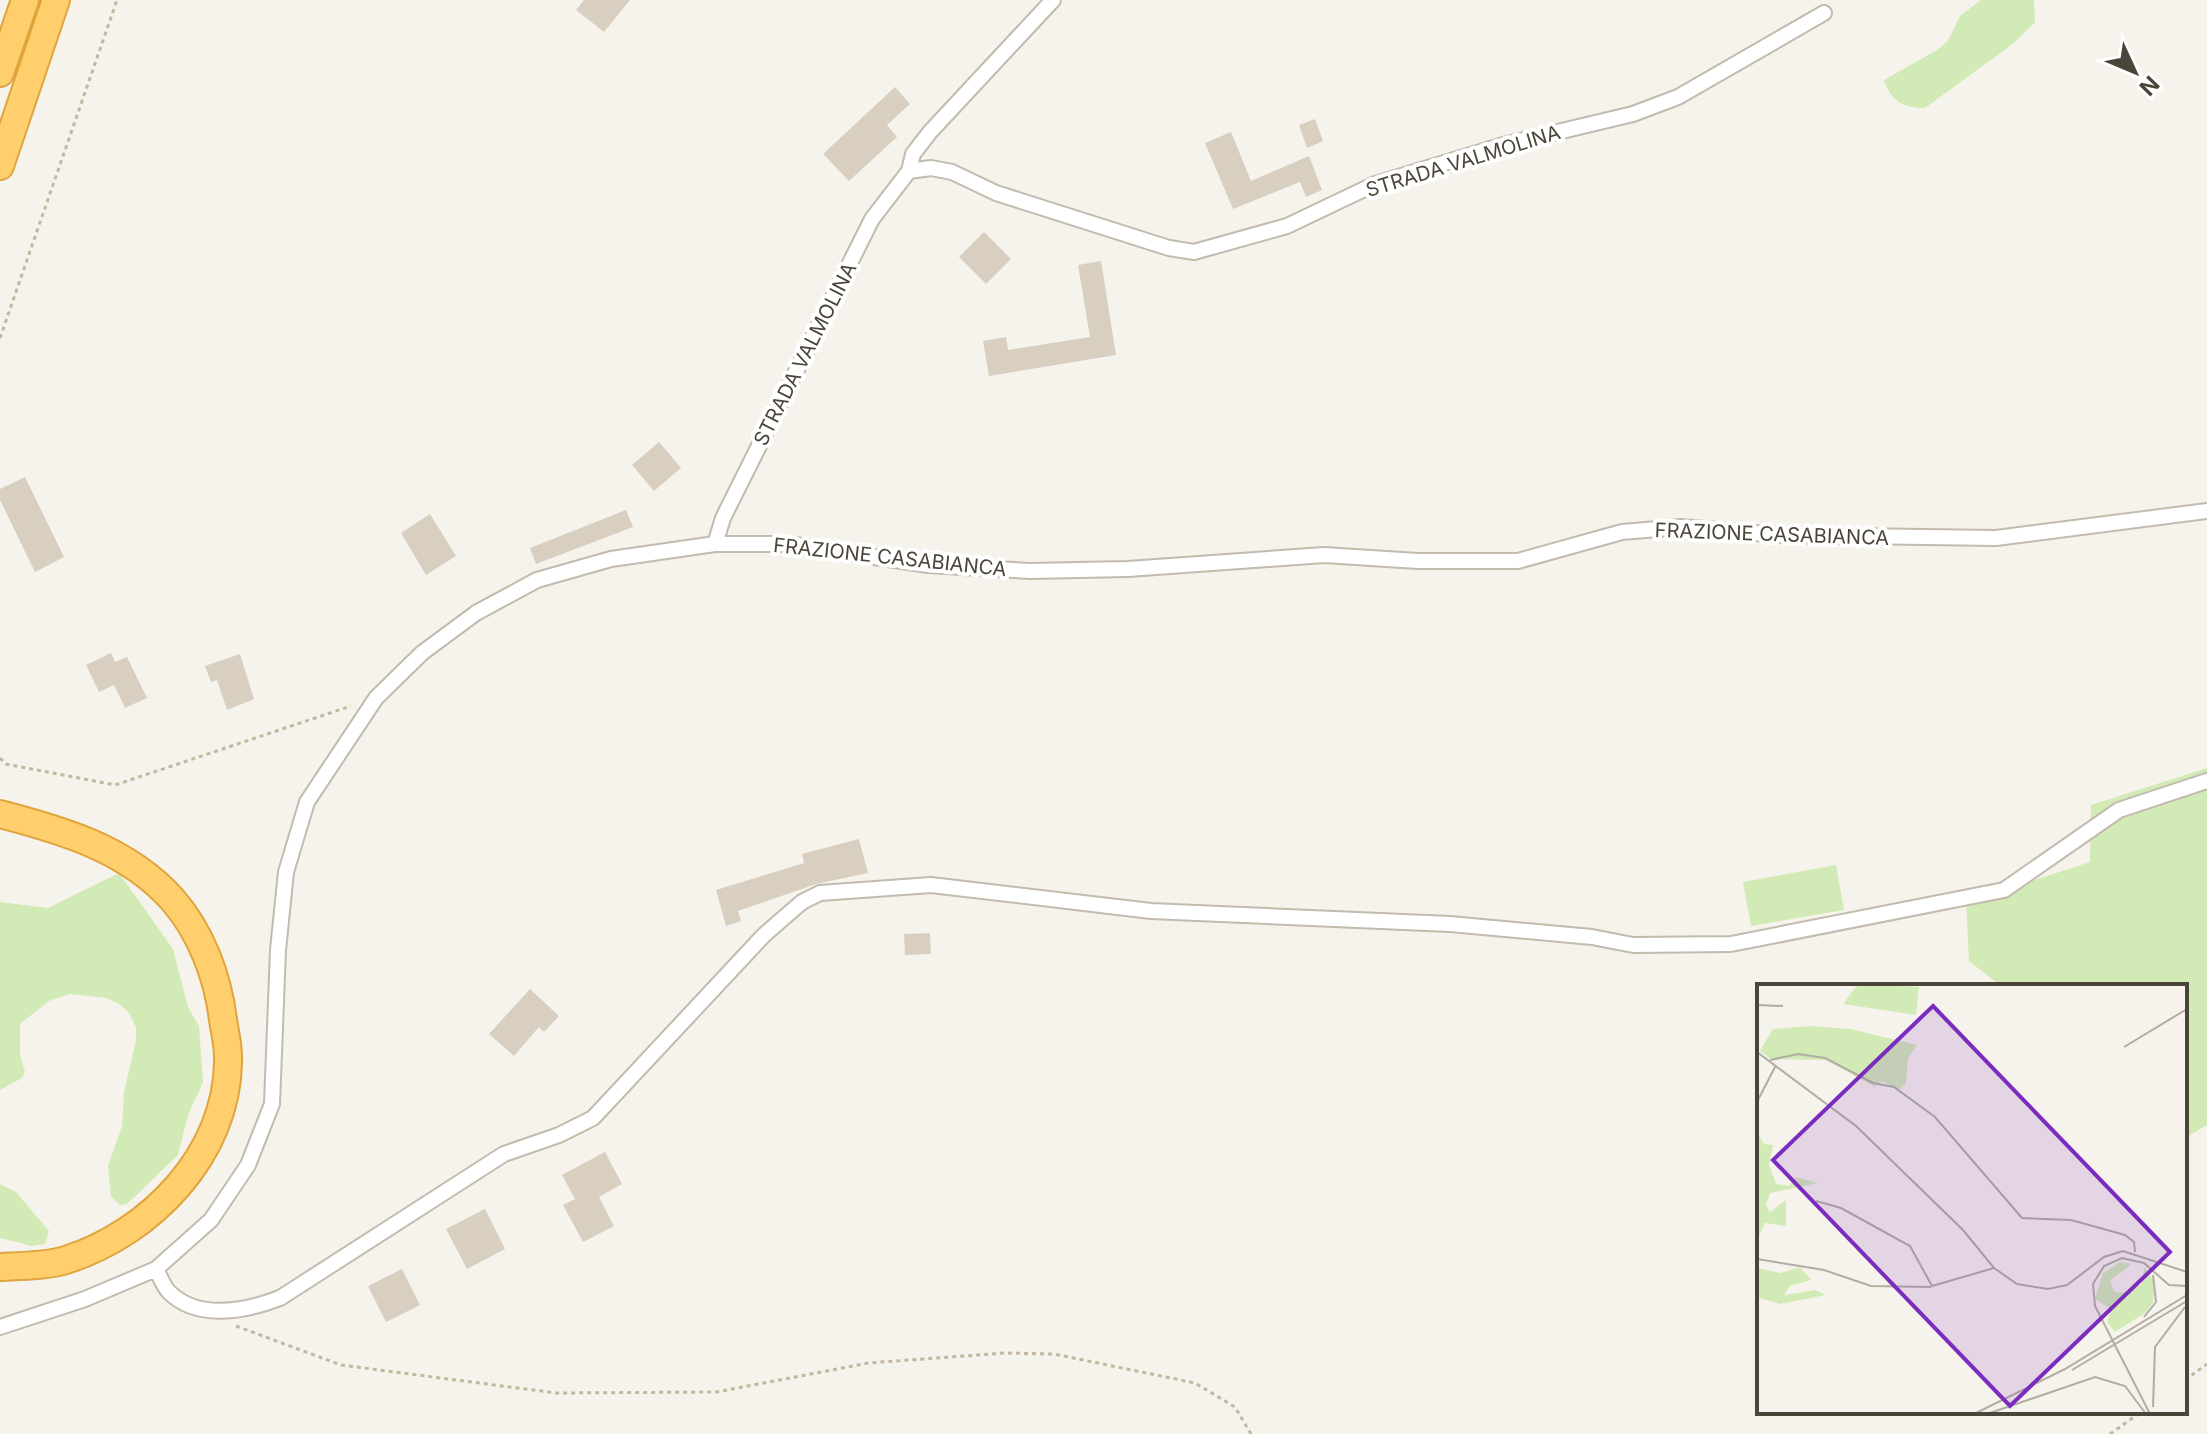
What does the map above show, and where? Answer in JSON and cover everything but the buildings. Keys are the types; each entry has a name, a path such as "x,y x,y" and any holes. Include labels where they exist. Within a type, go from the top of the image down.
{"highway":[{"path":"0,17 7,0"},
{"path":"0,73 25,0"},
{"path":"0,166 56,0"},
{"path":"0,814 73,836 114,854 139,869 172,899 195,931 219,987 229,1062 217,1125 184,1182 130,1231 65,1261 1,1267"}],"street":[{"name":"STRADA VALMOLINA","path":"909,171 913,154 930,132 1053,0"},
{"name":"STRADA VALMOLINA","path":"715,544 723,518 872,219 899,179 909,171 931,168 952,172 996,193 1169,248 1194,252 1287,226 1375,184 1503,145 1633,114 1667,101 1824,13"},
{"name":"FRAZIONE CASABIANCA","path":"0,1327 156,1269 211,1220 248,1165 272,1104 278,950 286,872 307,802 376,698 422,653 476,613 537,580 611,559 715,544 788,544 928,565 1030,571 1128,569 1324,555 1418,561 1518,561 1622,532 1681,527 1795,535 1996,538 2207,511"},
{"path":"156,1269 168,1292 204,1309 252,1309 280,1298 504,1154 559,1135 593,1118 764,935 802,902 820,893 855,888 931,885 1151,911 1450,924 1592,937 1633,945 1731,944 2004,890 2119,810 2207,781"}],"path":[{"path":"0,338 117,0"},
{"path":"0,758 6,764 115,785 376,698"},
{"path":"225,1323 341,1365 556,1393 716,1392 868,1363 1005,1353 1054,1354 1195,1383 1235,1407 1251,1434"},
{"path":"2187,1379 2207,1364"},
{"path":"2110,1434 2138,1414"}],"green space":[{"path":"1981,0 2034,0 2035,22 2014,43 1925,108 1910,107 1894,98 1884,80 1948,41 1960,16"},
{"path":"2207,768 2207,1125 2187,1137 2187,984 1998,984 1969,961 1966,902 2090,862 2091,805"},
{"path":"1836,865 1844,910 1751,926 1743,882"},
{"path":"119,873 173,949 188,1007 199,1026 203,1082 188,1115 178,1155 127,1204 120,1205 111,1196 108,1166 122,1126 124,1092 136,1040 136,1027 129,1013 106,998 70,994 49,1001 20,1024 20,1055 25,1072 22,1078 0,1090 0,902 48,908"},
{"path":"0,1184 16,1192 49,1231 45,1244 32,1246 0,1238"}]}
